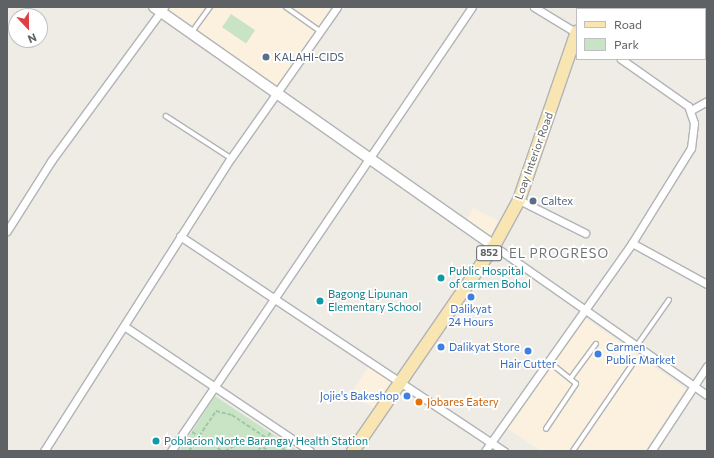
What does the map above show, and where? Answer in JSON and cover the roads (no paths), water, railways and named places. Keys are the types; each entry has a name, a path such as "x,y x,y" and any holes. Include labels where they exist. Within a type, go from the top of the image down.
{"main road":[{"name":"Loay Interior Road","path":"353,451 402,382 494,246 519,200 576,35"}],"street":[{"path":"44,451 231,158 337,7"},
{"path":"170,451 368,156 472,7"},
{"path":"534,7 576,31"},
{"path":"7,231 51,161 159,8 191,33 585,309 693,388 707,396"},
{"path":"484,451 632,243 688,155 694,136 690,110 681,99 622,60"},
{"path":"690,110 707,102"},
{"path":"519,200 585,233"},
{"path":"180,236 504,451"},
{"path":"632,243 707,284"},
{"path":"124,326 310,451"},
{"path":"651,451 707,366"}],"lane":[{"path":"191,33 210,7"},
{"path":"286,7 320,31"},
{"path":"166,116 231,158"},
{"path":"636,347 669,300"},
{"path":"571,378 596,344"},
{"path":"546,429 576,384 571,378 548,361"},
{"path":"573,451 634,362"}],"place":[{"name":"KALAHI-CIDS","path":"266,57"},
{"name":"Caltex","path":"533,201"},
{"name":"Public Hospital of carmen Bohol","path":"441,278"},
{"name":"Dalikyat 24 Hours","path":"471,297"},
{"name":"Bagong Lipunan Elementary School","path":"320,301"},
{"name":"Dalikyat Store","path":"441,347"},
{"name":"Hair Cutter","path":"528,351"},
{"name":"Carmen Public Market","path":"598,354"},
{"name":"Jojie's Bakeshop","path":"407,396"},
{"name":"Jobares Eatery","path":"419,402"},
{"name":"Poblacion Norte Barangay Health Station","path":"156,441"}],"district":[{"name":"EL PROGRESO","path":"559,253"}]}
